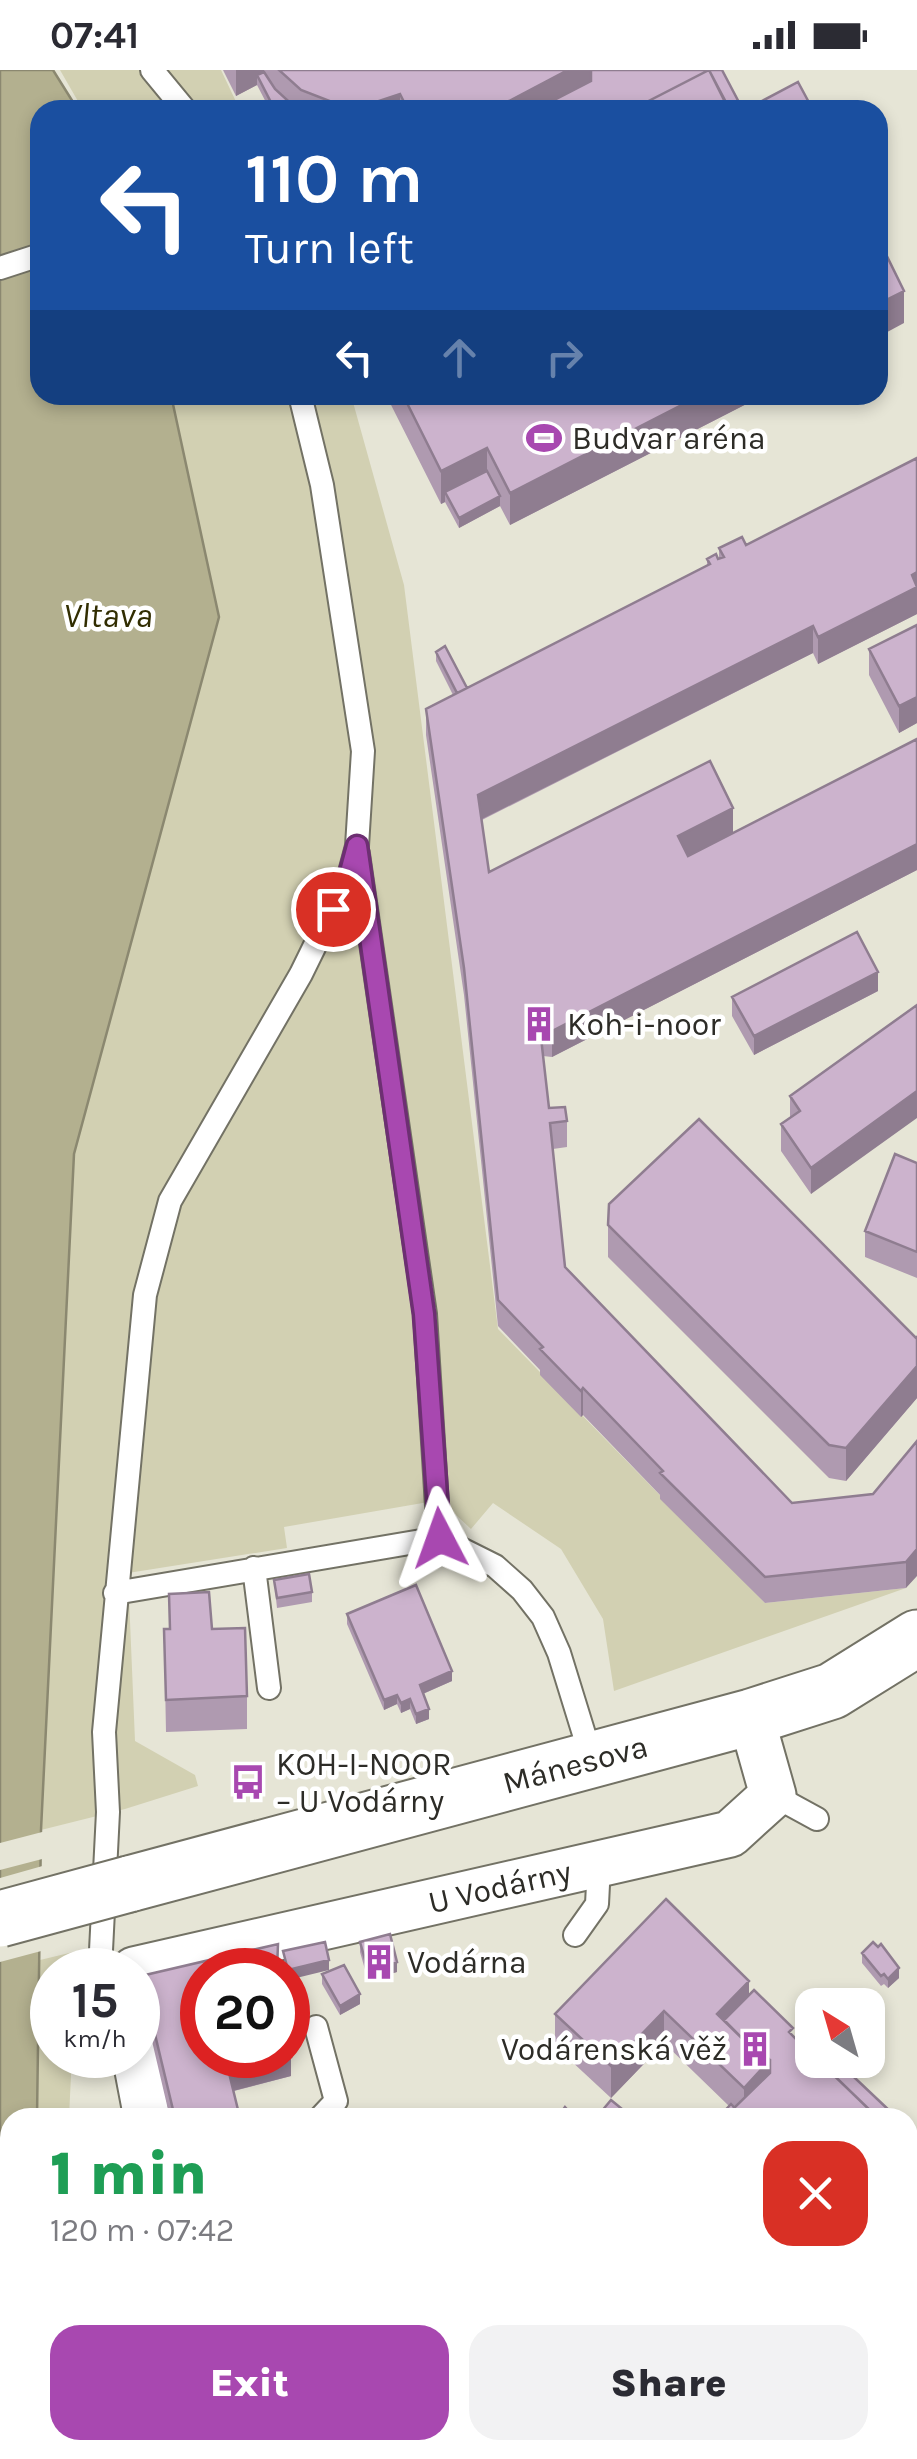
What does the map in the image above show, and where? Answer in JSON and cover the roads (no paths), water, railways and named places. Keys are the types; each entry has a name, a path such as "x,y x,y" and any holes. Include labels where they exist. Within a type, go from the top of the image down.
{"main road":[{"name":"Mánesova","path":"0,1919 751,1717 832,1691 917,1638"}],"street":[{"path":"751,1717 773,1795"},
{"name":"U Vodárny","path":"150,1948 598,1865 730,1834 773,1795"},
{"path":"139,2078 145,2108"}],"lane":[{"path":"152,70 176,100"},
{"path":"0,268 30,258"},
{"path":"118,1948 104,1732 145,1295 170,1201 301,974 349,876 357,846 363,750 322,486 302,405"},
{"path":"357,846 424,1314 440,1538"},
{"path":"115,1592 440,1538 495,1566 522,1590 543,1618 592,1760"},
{"path":"254,1568 269,1688"},
{"path":"773,1795 817,1819"},
{"path":"575,1935 596,1904 598,1865"},
{"path":"316,2027 336,2101 329,2108"}],"water":[{"name":"Vltava","path":"0,70 53,70 72,100 30,100 30,405 173,405 219,617 74,1154 41,1830 39,1948 30,1948 30,2078 38,2078 37,2108 0,2108"}],"place":[{"name":"Budvar aréna","path":"544,438"},
{"name":"Koh-i-noor","path":"539,1024"},
{"name":"KOH-I-NOOR – U Vodárny","path":"248,1782"},
{"name":"Vodárna","path":"379,1962"},
{"name":"Vodárenská věž","path":"755,2049"}]}
